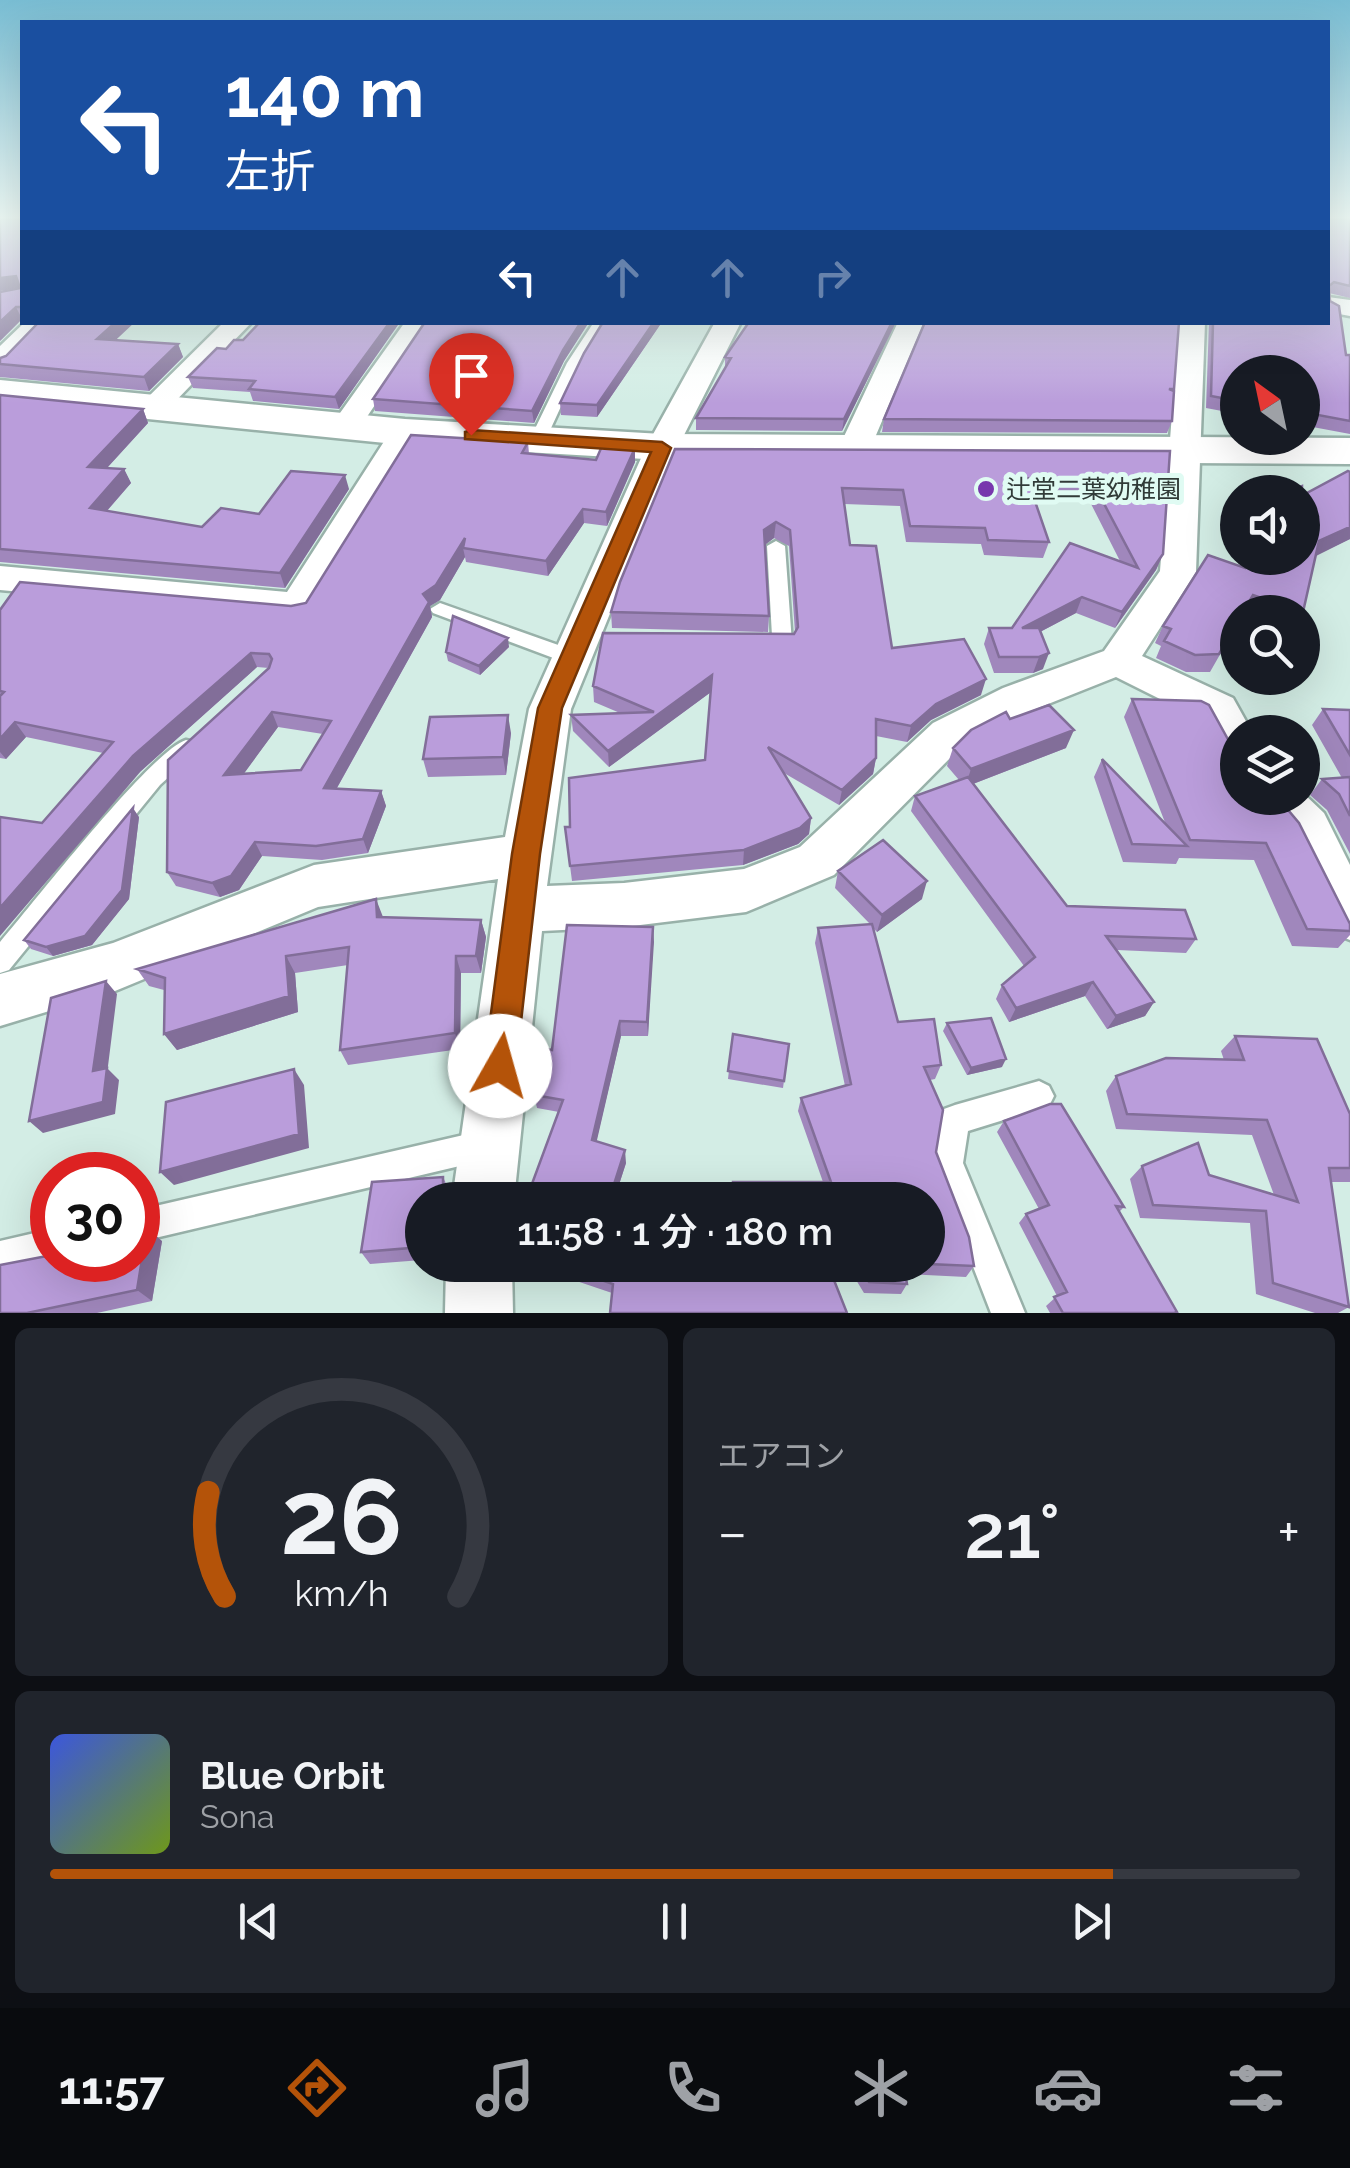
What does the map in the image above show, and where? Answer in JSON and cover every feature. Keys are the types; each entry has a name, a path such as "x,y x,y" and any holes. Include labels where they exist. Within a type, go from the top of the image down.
{"street":[{"path":"0,361 38,325"},
{"path":"153,408 236,325"},
{"path":"344,426 416,325"},
{"path":"485,1182 526,854 550,708 582,645 662,448 727,325"},
{"path":"855,448 911,325"},
{"path":"520,910 624,905 746,890 817,860 948,734 1018,699 1118,662 1178,572 1192,325"},
{"path":"0,392 405,432 662,448 1350,451"},
{"path":"12,587 298,605 405,432"},
{"path":"1118,662 1218,709 1221,715"},
{"path":"1295,815 1307,827 1350,918"},
{"path":"0,1000 115,966 314,886 526,854"},
{"path":"479,1282 479,1313"}],"lane":[{"path":"538,439 574,363 600,325"},
{"path":"745,642 782,643 776,546"},
{"path":"440,609 582,645"},
{"path":"0,961 152,779 209,728"},
{"path":"1008,1313 948,1163 950,1148 955,1120 1039,1096"},
{"path":"160,1221 490,1144"},
{"path":"0,1258 30,1250"}],"building":[{"path":"1330,280 1350,280 1350,286 1334,282 1330,285"},
{"path":"20,288 20,307 0,322 0,292"},
{"path":"1330,301 1339,306 1346,355 1350,355 1350,421 1320,415 1320,355 1220,355 1220,398 1211,396 1213,325 1330,325"},
{"path":"36,325 113,325 97,339 178,344 144,377 0,364 0,358"},
{"path":"257,325 388,325 335,397 249,389 255,381 188,377 217,348 226,349 234,340 243,340"},
{"path":"423,325 579,325 532,411 373,399"},
{"path":"601,325 652,325 597,405 560,403"},
{"path":"747,325 891,325 844,419 696,418 731,358 725,357"},
{"path":"924,325 1179,325 1174,389 1169,389 1174,391 1172,421 884,419"},
{"path":"0,395 143,409 88,467 124,469 90,508 202,527 221,508 259,514 291,471 345,475 280,573 0,549"},
{"path":"411,435 528,442 522,453 596,460 602,446 635,448 606,512 583,509 546,561 463,548 465,538 436,585 423,594 429,602 324,788 381,791 363,839 316,846 255,842 231,876 212,883 167,872 168,760 269,668 269,654 251,653 133,756 0,908 0,817 42,823 113,742 15,722 0,739 0,696 4,692 0,691 0,610 20,582 291,606 306,603","holes":["272,712 331,721 301,770 224,775"]},
{"path":"675,449 1170,451 1163,554 1122,612 1082,597 1022,628 1039,628 1049,653 1039,657 999,657 989,628 1012,628 1070,543 1138,568 1092,481 1027,478 1049,542 988,540 985,528 910,526 903,490 842,488 850,545 876,546 892,648 964,639 986,679 936,704 911,726 876,719 876,758 842,790 768,747 811,818 800,828 744,850 570,866 565,827 570,827 569,778 705,760 712,675 608,751 571,715 654,712 593,686 603,633 794,634 798,627 790,530 776,522 764,530 769,616 611,612"},
{"path":"1350,472 1350,527 1320,541 1320,486"},
{"path":"1208,555 1220,559 1220,575 1311,575 1307,595 1220,595 1220,652 1195,655 1164,641 1171,629 1163,626"},
{"path":"453,616 508,638 479,666 446,652"},
{"path":"1132,699 1201,701 1209,705 1220,725 1220,815 1292,815 1350,924 1350,931 1307,929 1266,843 1190,840"},
{"path":"1049,705 1074,730 971,769 953,748 971,730 1006,712 1010,719"},
{"path":"1323,709 1350,710 1350,755"},
{"path":"508,715 503,757 423,759 430,717"},
{"path":"1102,759 1187,846 1132,844"},
{"path":"968,777 1067,906 1185,910 1196,939 1106,936 1154,1002 1116,1016 1093,982 1016,1008 1002,985 1035,957 915,796"},
{"path":"1350,777 1350,816 1339,794 1322,779"},
{"path":"133,808 122,890 85,936 46,947 24,940"},
{"path":"883,840 927,881 882,915 838,871"},
{"path":"376,899 377,917 481,920 476,956 456,956 455,1033 340,1050 349,947 286,956 289,996 164,1034 165,978 137,969"},
{"path":"872,924 898,1022 934,1019 941,1065 924,1067 943,1110 936,1152 969,1237 974,1266 945,1265 945,1182 831,1182 801,1098 851,1084 818,928"},
{"path":"567,925 653,927 647,1022 620,1021 592,1140 625,1150 615,1182 533,1182 563,1100 534,1095 546,1049 552,1050"},
{"path":"106,981 93,1071 107,1068 103,1102 29,1121 51,998"},
{"path":"991,1018 1006,1059 971,1068 947,1023"},
{"path":"733,1034 789,1044 784,1081 728,1071"},
{"path":"1235,1036 1317,1039 1350,1114 1350,1168 1329,1168 1349,1307 1273,1283 1266,1211 1153,1205 1142,1166 1198,1143 1209,1175 1298,1202 1267,1120 1127,1114 1116,1076 1166,1058 1244,1060"},
{"path":"294,1069 299,1134 160,1172 166,1102"},
{"path":"1050,1104 1061,1104 1124,1207 1116,1206 1177,1312 1063,1313 1054,1297 1067,1292 1026,1214 1049,1205 1004,1121"},
{"path":"443,1177 443,1182 405,1182 405,1248 361,1252 372,1182"},
{"path":"30,1259 30,1282 138,1282 137,1290 27,1313 0,1313 0,1265"},
{"path":"607,1282 835,1282 847,1313 610,1313 613,1284"}],"place":[{"name":"辻堂二葉幼稚園","path":"986,489"}],"route":[{"path":"471,435 662,448 550,708 526,854 500,1066"}]}
